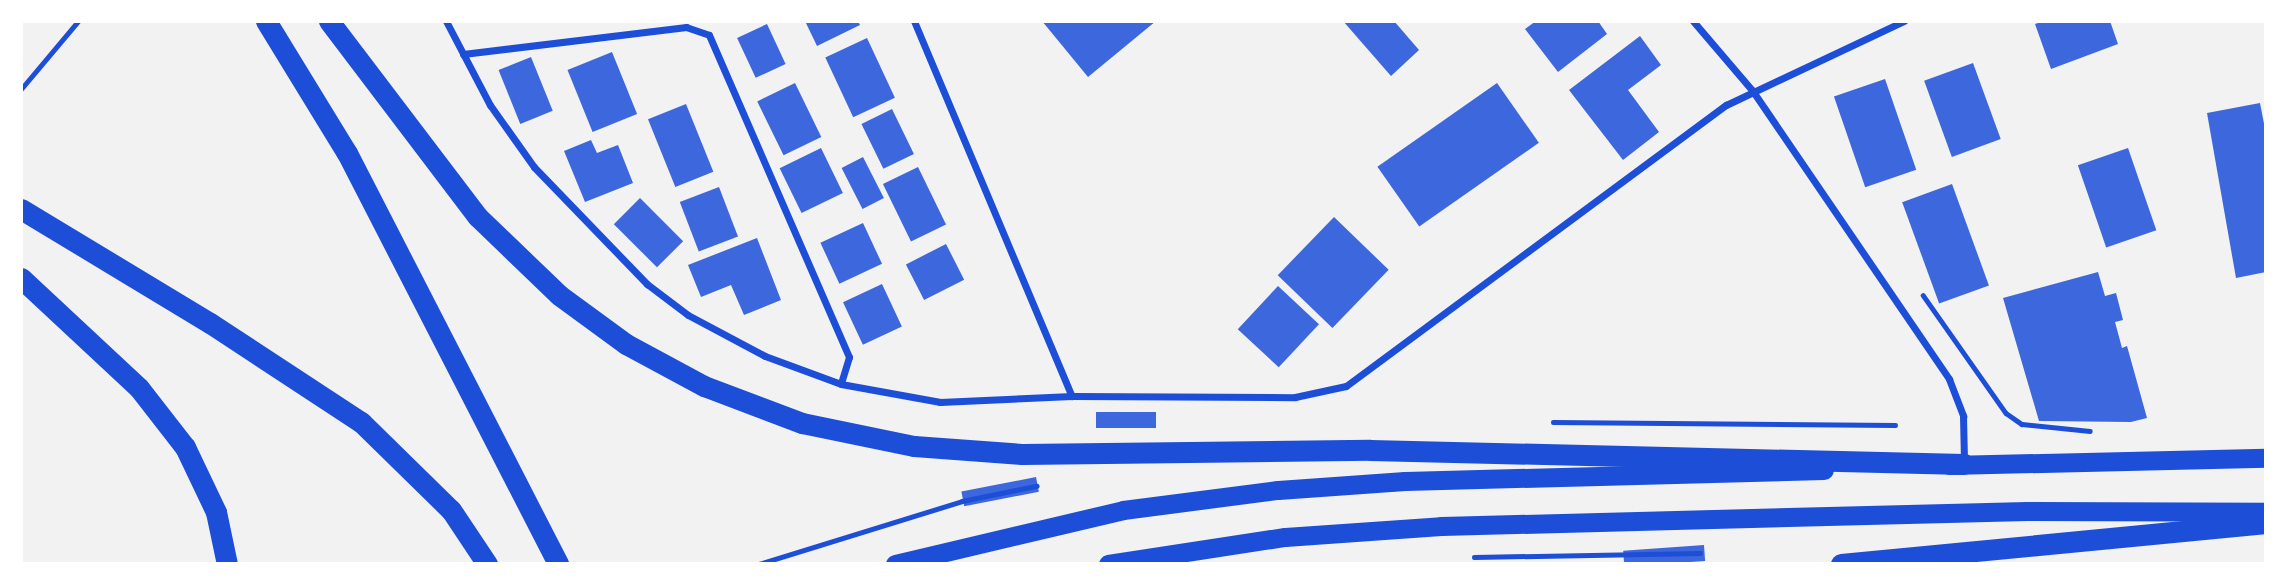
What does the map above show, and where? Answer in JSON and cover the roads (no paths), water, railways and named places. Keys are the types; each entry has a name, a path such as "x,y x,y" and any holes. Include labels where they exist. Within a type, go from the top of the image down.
{"highway":[{"path":"266,21 347,153 558,564"},
{"path":"329,21 478,217 559,295 626,344 704,386 802,422 914,446 1022,454 1370,450 1964,464"},
{"path":"21,209 210,323 361,422 451,510 487,564"},
{"path":"21,278 139,388 185,447 216,512 227,564"},
{"path":"895,564 1123,510 1278,490 1405,481 2266,458"},
{"path":"1108,564 1285,537 1441,526 2027,511 2266,512"},
{"path":"1841,564 2266,523"}],"street":[{"path":"446,21 490,105 534,167 647,284 727,337 841,384 940,402 1072,396 1295,397 1346,386 1752,90 1904,21"},
{"path":"914,21 1072,396"},
{"path":"1693,21 1752,90 1949,379 1964,416 1964,464"},
{"path":"463,54 686,27 709,35 849,357 841,384"}],"lane":[{"path":"21,89 78,21"}]}
